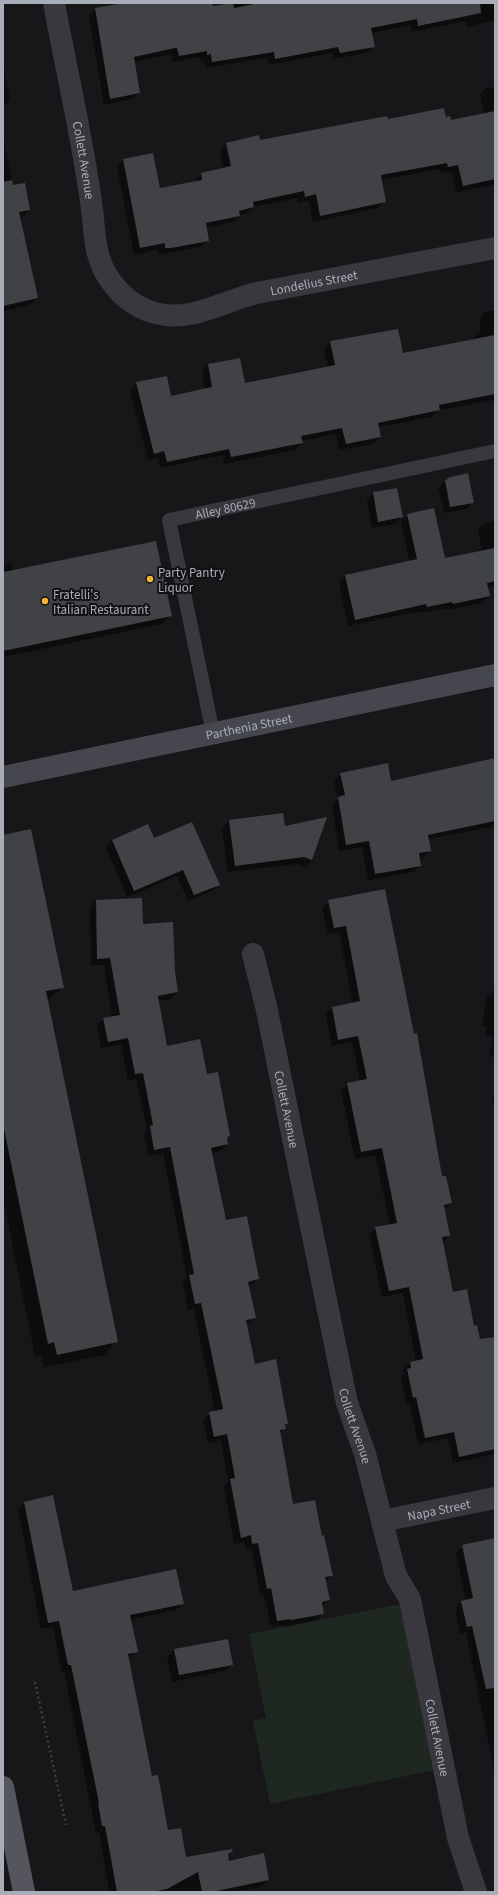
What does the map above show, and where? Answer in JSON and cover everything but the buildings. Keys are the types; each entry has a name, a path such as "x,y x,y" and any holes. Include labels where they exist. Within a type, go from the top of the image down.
{"main road":[{"name":"Parthenia Street","path":"3,777 495,676"},
{"path":"3,1787 24,1892"}],"street":[{"name":"Collett Avenue","path":"54,3 92,203 95,247 105,272 117,289 135,306"},
{"name":"Londelius Street","path":"135,306 156,314 175,316 196,314 238,297 495,248"},
{"name":"Collett Avenue","path":"254,954 266,1006 347,1403 365,1454 396,1576 410,1599 458,1838 476,1892"},
{"name":"Napa Street","path":"382,1521 495,1498"}],"lane":[{"name":"Alley 80629","path":"213,733 169,520 495,451"}],"path":[{"path":"35,1682 66,1825"}],"shaded area":[{"path":"401,1604 435,1770 270,1804 253,1721 266,1718 249,1634"}],"place":[{"name":"Party Pantry Liquor","path":"150,579"},
{"name":"Fratelli's Italian Restaurant","path":"45,601"}]}
